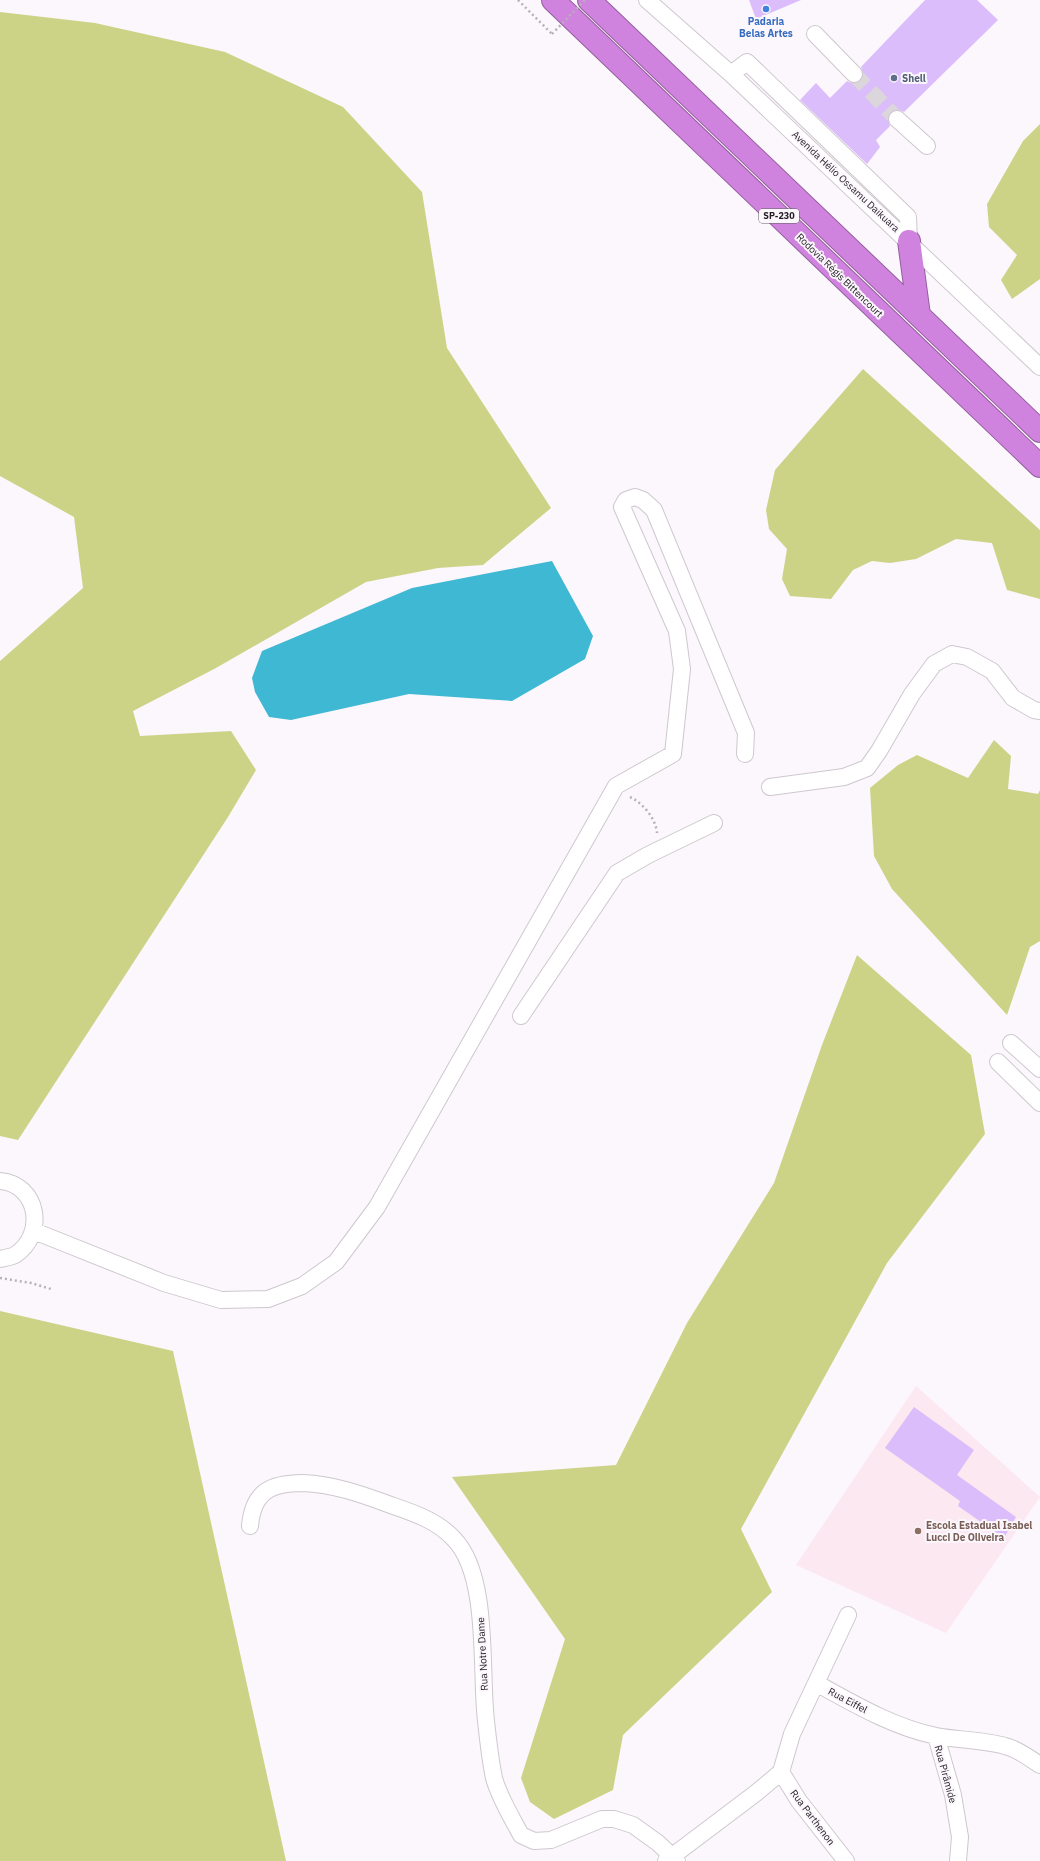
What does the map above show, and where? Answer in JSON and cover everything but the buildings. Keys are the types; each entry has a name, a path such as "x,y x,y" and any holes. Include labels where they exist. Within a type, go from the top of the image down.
{"highway":[{"name":"Rodovia Régis Bittencourt","path":"554,0 1040,466"},
{"name":"SP-230","path":"589,0 1040,431"},
{"path":"909,241 919,316"}],"street":[{"name":"Avenida Hélio Ossamu Daikuara","path":"647,0 731,74 1040,366"},
{"path":"815,34 854,74"},
{"path":"731,74 747,62 908,217 909,241"},
{"path":"897,119 927,146"},
{"path":"34,1231 164,1283 221,1300 268,1299 302,1286 336,1262 377,1207 616,786 673,754 682,669 677,631 622,507 626,500 635,497 643,500 654,510 746,733 746,754"},
{"path":"770,787 844,777 867,768 879,751 912,694 934,664 952,654 967,657 992,671 1013,698 1034,710 1040,711"},
{"path":"520,1016 617,873 658,850 714,823"},
{"path":"1011,1043 1040,1069"},
{"path":"998,1062 1040,1103"},
{"path":"0,1181 8,1182 25,1193 35,1211 34,1231 28,1243 14,1255 0,1259"},
{"name":"Rua Notre Dame","path":"250,1526 251,1512 258,1497 272,1488 287,1483 317,1484 360,1494 413,1512 433,1522 455,1539 468,1561 476,1589 483,1637 486,1720 495,1779 521,1835 534,1841 551,1840 602,1819 614,1819 633,1826 672,1859"},
{"path":"816,1683 848,1615"},
{"name":"Rua Eiffel","path":"781,1772 792,1734 816,1683 884,1719 936,1736 1005,1746 1025,1755 1040,1765"},
{"name":"Rua Pirâmide","path":"936,1736 953,1795 960,1837 958,1861"},
{"path":"672,1859 781,1772"},
{"name":"Rua Parthenon","path":"781,1772 799,1801 846,1861"}],"path":[{"path":"518,0 552,34 585,0"},
{"path":"612,793 632,798 645,809 656,826 658,850"},
{"path":"0,1278 31,1283 51,1289"}],"shaded area":[{"name":"Escola Estadual Isabel Lucci De Oliveira","path":"916,1386 1040,1497 946,1633 796,1565"}],"green space":[{"path":"0,12 95,23 225,52 343,107 422,192 447,348 551,508 483,565 438,568 366,582 216,668 133,711 140,736 231,731 256,770 228,817 18,1140 0,1136 0,661 83,588 74,517 0,476"},
{"path":"1040,124 1040,279 1012,299 1001,280 1017,255 989,227 987,204 1023,141"},
{"path":"863,369 1040,530 1040,599 1007,590 992,543 956,539 916,559 890,563 872,561 853,570 831,599 790,596 782,579 787,549 769,529 766,510 775,470"},
{"path":"994,740 1011,756 1008,789 1038,794 1040,790 1040,941 1030,947 1007,1015 892,889 874,856 870,788 898,765 917,755 968,778"},
{"path":"857,955 971,1055 985,1134 887,1263 741,1529 772,1592 623,1735 613,1790 554,1819 530,1802 521,1778 565,1639 452,1477 616,1465 687,1323 774,1183 822,1045"},
{"path":"0,1311 173,1351 286,1861 0,1861"}],"water":[{"path":"552,561 593,636 585,659 512,701 409,694 291,720 269,717 255,692 252,678 262,651 412,588"}],"tunnel":[{"path":"854,74 897,119"}],"place":[{"name":"Padaria Belas Artes","path":"766,9"},
{"name":"Shell","path":"894,78"},
{"name":"Escola Estadual Isabel Lucci De Oliveira","path":"918,1531"}]}
